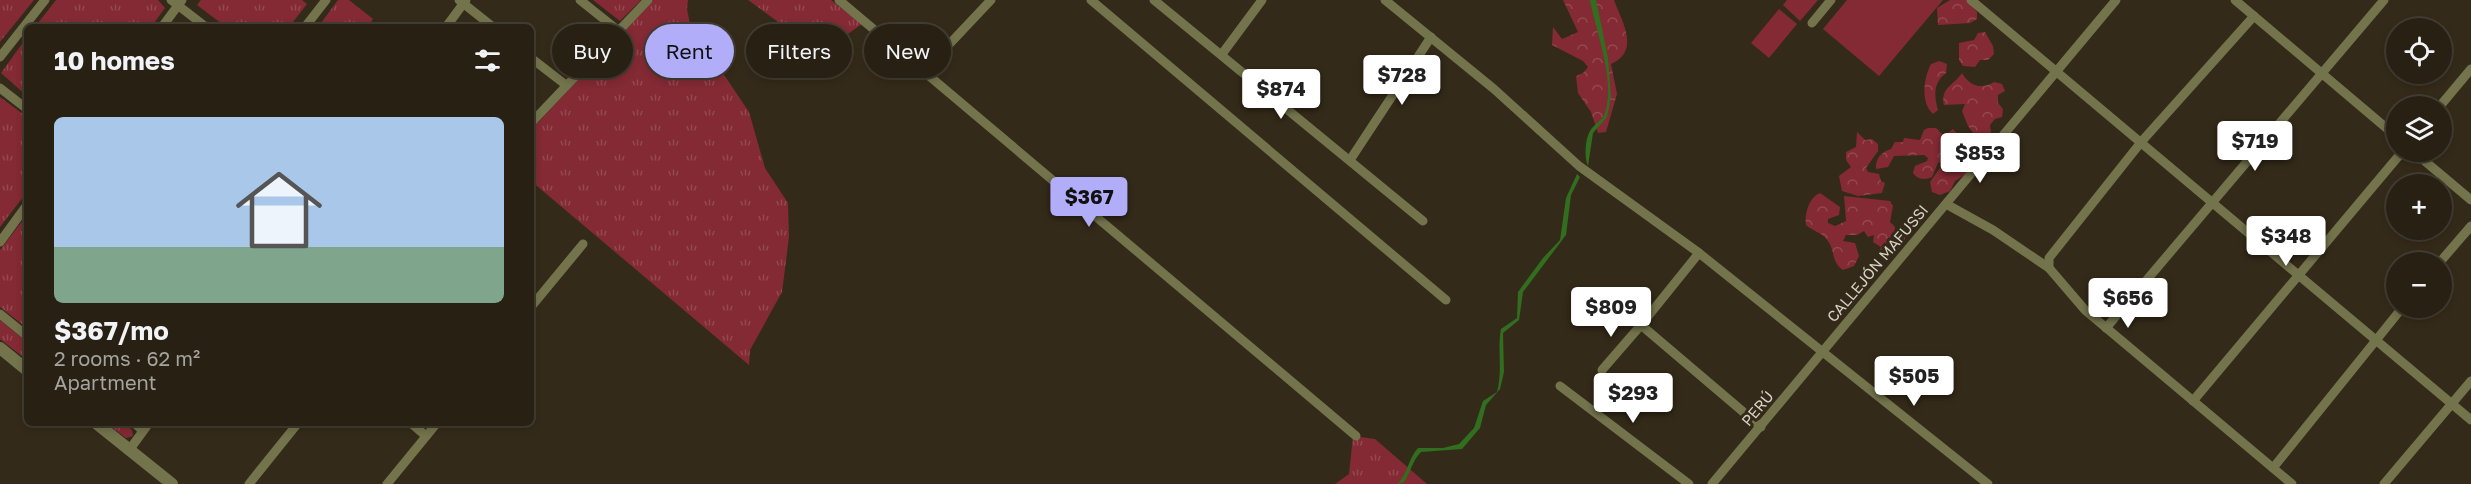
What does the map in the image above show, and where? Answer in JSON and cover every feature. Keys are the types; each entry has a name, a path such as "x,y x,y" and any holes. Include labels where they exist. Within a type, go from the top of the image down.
{"street":[{"path":"26,24 45,0"},
{"path":"307,24 326,0"},
{"path":"580,0 610,24"},
{"path":"627,24 648,0"},
{"path":"839,0 868,24"},
{"path":"951,42 991,0"},
{"path":"1091,0 1446,300"},
{"path":"1154,0 1423,221"},
{"path":"1221,54 1262,0"},
{"path":"1385,0 1494,89 1579,166 1700,253 1988,484"},
{"path":"1812,23 1831,0"},
{"name":"CALLEJÓN MAFUSSI","path":"1823,352 2116,0"},
{"path":"2235,0 2386,128"},
{"path":"2106,328 2384,0"},
{"path":"448,24 463,1 490,24"},
{"path":"1974,1 2471,420"},
{"path":"164,24 177,2 203,24"},
{"path":"2049,268 2049,258 2142,141 2254,16"},
{"path":"0,57 24,27"},
{"path":"1350,160 1431,38"},
{"path":"534,60 566,85"},
{"path":"2448,96 2471,69"},
{"path":"534,120 573,78"},
{"path":"932,78 1356,436"},
{"path":"0,88 24,107"},
{"path":"2193,401 2393,162"},
{"path":"2426,162 2471,200"},
{"path":"1946,204 1993,230 2049,268 2085,310 2292,484"},
{"path":"0,242 24,209"},
{"path":"2449,252 2471,226"},
{"path":"534,302 583,244"},
{"path":"1602,370 1700,253"},
{"path":"0,314 24,334"},
{"path":"2273,468 2393,318"},
{"path":"1641,325 1761,427"},
{"path":"0,348 24,368"},
{"name":"PERÚ","path":"1712,484 1823,352"},
{"path":"2384,484 2471,381"},
{"path":"1560,386 1689,484"},
{"path":"100,426 172,484"},
{"path":"249,484 296,426"},
{"path":"414,426 426,436"},
{"path":"387,484 434,426"},
{"path":"130,449 146,427"}],"green space":[{"path":"0,0 34,0 0,42"},
{"path":"56,0 158,0 165,8 153,24 37,24"},
{"path":"201,0 302,0 307,4 291,24 222,24 197,5"},
{"path":"338,0 349,0 373,19 370,24 320,24"},
{"path":"593,0 641,0 620,21"},
{"path":"653,0 688,0 690,24 645,24 645,78 726,78 749,112 765,168 788,203 789,237 782,292 750,350 749,365 534,184 534,127 580,78 633,78 633,24 630,24"},
{"path":"748,0 831,0 862,24 852,31 852,24 781,24"},
{"path":"1563,0 1614,0 1627,35 1625,52 1611,64 1617,94 1606,132 1598,133 1591,112 1578,93 1576,76 1588,67 1583,61 1552,45 1553,27 1562,39 1578,32"},
{"path":"1787,0 1818,0 1800,21 1783,5"},
{"path":"1847,0 1943,0 1879,76 1823,29"},
{"path":"1950,0 1967,0 1977,12 1977,19 1970,23 1938,25 1937,8"},
{"path":"1779,9 1797,24 1769,58 1751,43"},
{"path":"1985,32 1993,46 1994,54 1988,60 1980,60 1975,67 1963,66 1959,60 1959,43 1974,40 1978,33"},
{"path":"24,41 24,93 1,73"},
{"path":"1939,61 1947,64 1946,73 1937,85 1935,94 1938,110 1933,114 1926,103 1925,82 1931,64"},
{"path":"1962,73 1972,84 1985,86 1994,82 2002,84 2005,91 1998,95 1998,103 2003,109 2002,117 1995,119 1990,125 1991,133 1985,139 1977,138 1968,126 1962,111 1965,104 1944,105 1943,99 1946,91"},
{"path":"0,97 24,115 24,196 0,227"},
{"path":"1936,128 1944,136 1953,129 1963,140 1978,142 1981,149 1966,174 1955,181 1950,191 1940,195 1932,192 1930,182 1942,165 1948,167 1947,160 1938,163 1932,177 1927,179 1919,178 1913,173 1915,166 1927,161 1928,158 1924,155 1894,156 1888,167 1876,169 1880,156 1891,149 1895,142 1903,142 1904,138 1920,140 1924,130"},
{"path":"1857,132 1865,140 1872,139 1878,144 1878,151 1866,168 1868,172 1879,174 1881,181 1885,183 1882,193 1858,196 1842,191 1839,176 1851,167 1846,160 1846,152 1856,147"},
{"path":"1820,193 1840,207 1839,215 1828,219 1828,223 1835,226 1846,221 1844,196 1890,201 1893,206 1890,222 1895,227 1894,234 1905,231 1905,242 1893,254 1882,256 1879,253 1881,247 1873,242 1874,235 1868,237 1864,231 1857,235 1846,235 1843,241 1855,243 1859,256 1854,266 1843,270 1835,260 1826,238 1806,225 1808,207 1813,198"},
{"path":"24,219 24,326 0,307 0,250"},
{"path":"0,320 24,340 24,358 0,339"},
{"path":"110,426 127,426 132,430 133,436 126,438"},
{"path":"1353,436 1375,439 1427,484 1335,484 1349,474"}],"shaded area":[{"path":"1590,0 1596,0 1608,58 1611,97 1607,117 1593,133 1588,166 1586,154 1588,134 1602,118 1608,101 1607,72"},
{"path":"1577,174 1580,177 1571,195 1566,235 1523,292 1519,320 1503,333 1504,372 1500,389 1486,405 1480,428 1462,449 1421,452 1404,482 1397,484 1404,476 1418,448 1443,448 1459,444 1474,428 1483,401 1497,392 1500,376 1501,329 1517,318 1518,292 1543,258 1560,240 1566,198"}]}
